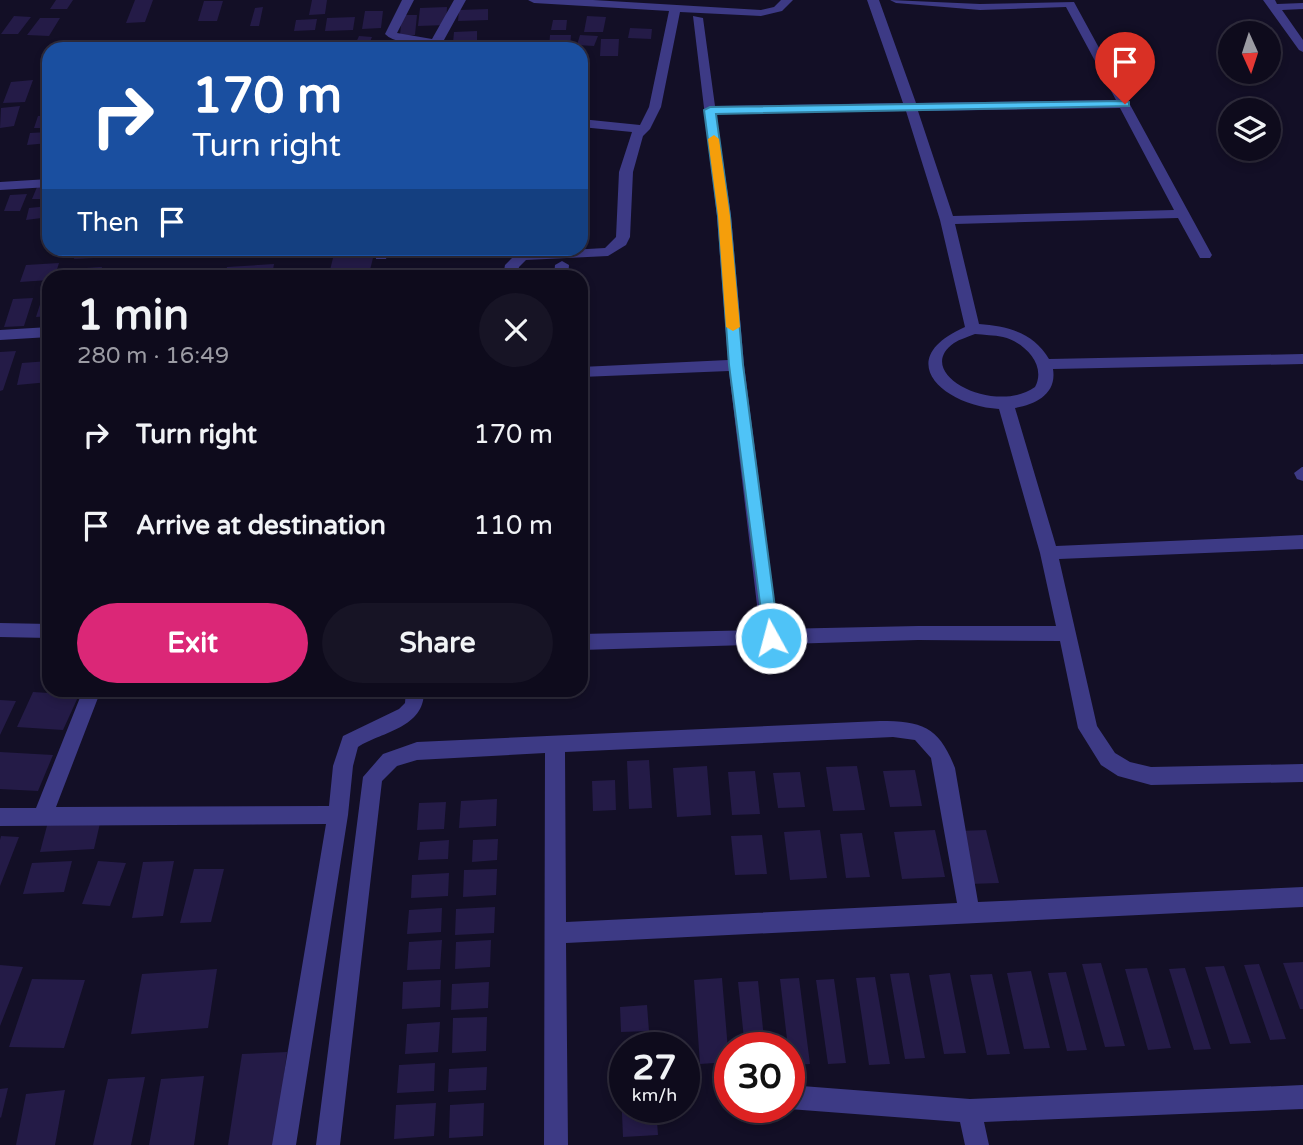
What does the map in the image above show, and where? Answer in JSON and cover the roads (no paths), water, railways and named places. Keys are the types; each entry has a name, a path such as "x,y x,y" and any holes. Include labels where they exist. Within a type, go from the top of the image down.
{"street":[{"path":"408,0 391,34 427,42"},
{"path":"437,42 460,0"},
{"path":"534,0 761,13 778,9 787,0"},
{"path":"873,0 928,156 947,220 973,329"},
{"path":"896,0 980,7 1068,2 1205,255"},
{"path":"1272,4 1303,6"},
{"path":"1272,4 1303,48"},
{"path":"588,253 608,252 619,246 623,237 626,172 637,134 645,129 660,92 675,9"},
{"path":"698,18 724,216 736,365 771,638"},
{"path":"710,110 1125,104"},
{"path":"588,124 645,129"},
{"path":"0,186 42,183"},
{"path":"947,220 1185,214"},
{"path":"511,270 512,265 522,256"},
{"path":"973,329 996,330 1018,337 1036,349 1047,364 1048,378 1041,391 1026,401 1006,405 980,403 957,393 941,379 935,362 939,347 953,335 973,329"},
{"path":"0,335 42,332"},
{"path":"1047,364 1303,359"},
{"path":"588,372 736,365"},
{"path":"1006,405 1049,553 1088,728 1108,759 1125,770 1152,776 1303,773"},
{"path":"1049,553 1303,542"},
{"path":"0,630 42,631"},
{"path":"588,642 918,633 1066,634"},
{"path":"42,817 89,697"},
{"path":"284,1145 338,815 343,766 350,742 365,732 409,713 415,704 415,697"},
{"path":"328,1145 373,777 390,760 417,751 880,729 905,729 925,734 939,749 945,768 969,913"},
{"path":"555,745 556,1145"},
{"path":"0,817 338,815"},
{"path":"556,933 1303,897"},
{"path":"805,1098 970,1111 1303,1097"},
{"path":"970,1111 977,1145"}]}
